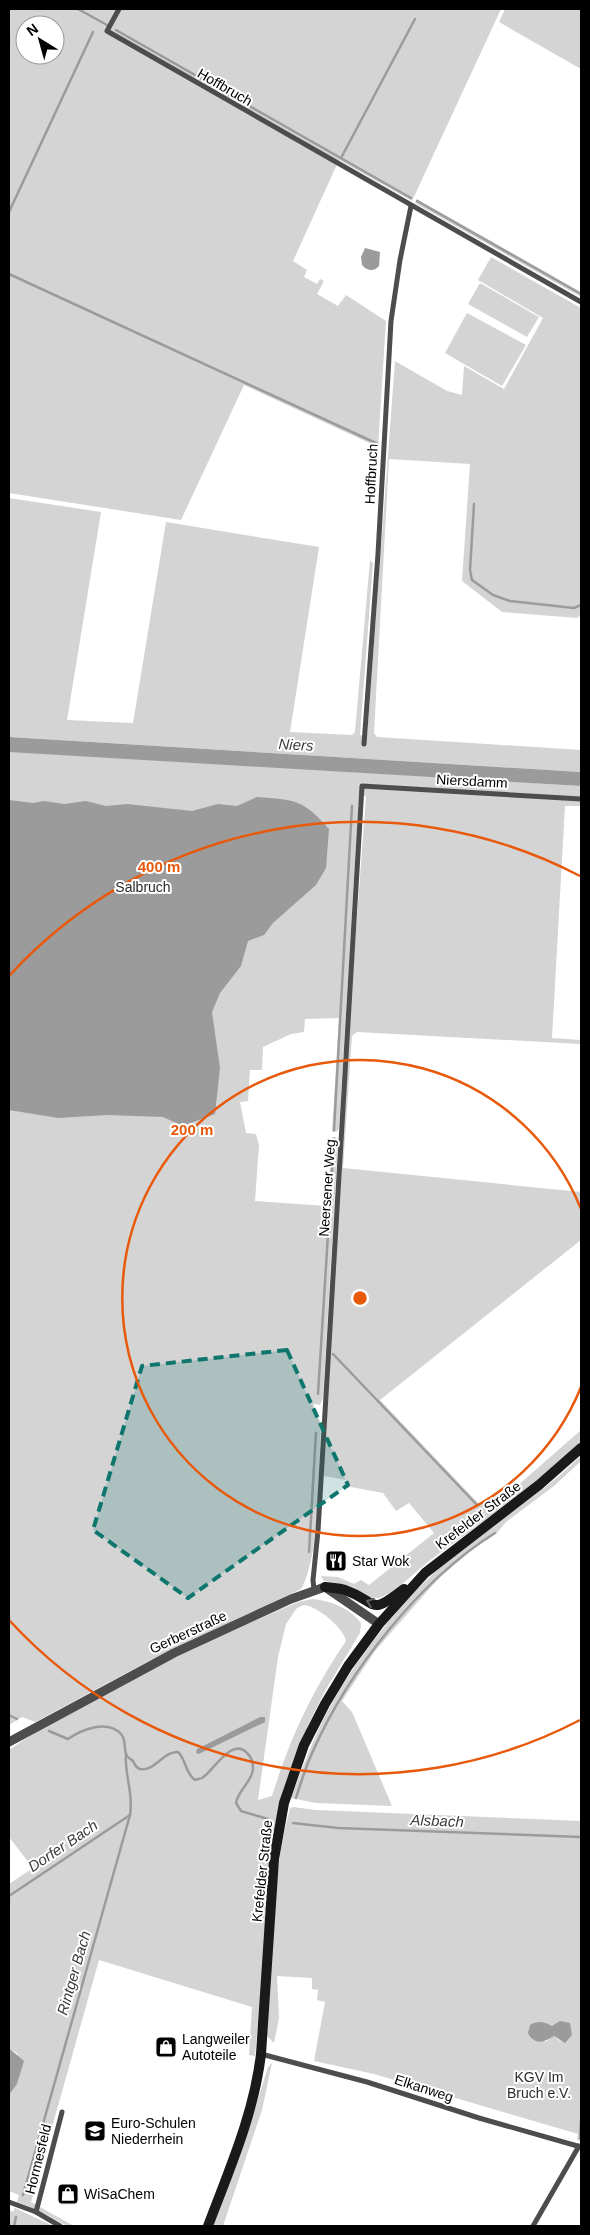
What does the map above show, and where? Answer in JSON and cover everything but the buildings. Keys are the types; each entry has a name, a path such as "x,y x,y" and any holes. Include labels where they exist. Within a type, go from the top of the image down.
{"main road":[{"name":"Krefelder Straße","path":"208,2226 248,2119 261,2054 274,1859 284,1803 304,1746 325,1704 348,1666 379,1624 425,1573 539,1485 581,1448"},
{"path":"325,1587 345,1590 371,1604 379,1605 386,1603 425,1573"}],"street":[{"name":"Hoffbruch","path":"119,9 106,31 581,302"},
{"name":"Hoffbruch","path":"364,744 391,321 400,260 411,206"},
{"name":"Niersdamm","path":"362,786 581,799"},
{"name":"Neersener Weg","path":"314,1590 313,1580 318,1531 362,786"},
{"name":"Gerberstraße","path":"9,1742 174,1653 314,1590 325,1587"},
{"path":"325,1587 379,1624"},
{"name":"Elkanweg","path":"261,2054 366,2082 479,2118 580,2147 533,2226"},
{"name":"Hormesfeld","path":"34,2211 62,2112"},
{"name":"Hormesfeld","path":"11,2203 34,2211 60,2226"}],"highlighted area":[{"path":"287,1350 348,1485 188,1598 93,1530 142,1366"}],"green space":[{"path":"9,9 501,9 412,201 339,160 293,261 307,270 304,277 317,284 320,279 324,281 317,294 338,306 346,295 386,321 378,447 244,385 181,520 9,493"},
{"path":"505,9 581,9 581,69 499,22"},
{"path":"417,199 581,292 581,297 415,203"},
{"path":"491,257 581,308 581,615 577,618 502,612 462,581 470,464 389,459 374,733 377,737 581,750 581,772 9,737 9,498 101,512 67,720 133,723 166,522 319,547 290,732 352,735 355,732 370,560 373,563 360,735 367,736 395,361 447,391 462,395 464,366 504,389 543,318 478,280"},
{"path":"480,283 539,317 527,337 468,304"},
{"path":"467,313 526,345 502,386 445,353"},
{"name":"Salbruch","path":"9,745 353,772 581,786 581,806 565,806 552,1038 581,1040 581,1044 357,1032 352,1036 343,1168 581,1192 581,1240 380,1400 479,1504 515,1485 516,1487 581,1430 581,1442 525,1491 429,1561 394,1591 379,1598 368,1597 340,1584 324,1581 321,1576 338,1577 354,1584 361,1580 369,1585 434,1533 409,1503 396,1511 383,1493 346,1486 346,1480 324,1476 323,1468 349,1026 366,796 359,795 339,1129 336,1132 332,1132 339,1018 305,1019 304,1032 291,1034 263,1047 262,1070 250,1070 248,1101 240,1102 246,1133 256,1134 259,1145 255,1201 327,1206 332,1137 336,1137 338,1143 323,1398 320,1405 314,1404 314,1411 321,1423 319,1485 312,1556 307,1575 301,1589 147,1662 35,1722 22,1717 9,1725"},
{"path":"581,1455 581,1461 554,1486 506,1522 497,1533 475,1547 438,1579 375,1651 342,1701 352,1712 392,1806 316,1803 291,1798 314,1739 336,1697 365,1652 398,1610 455,1554 536,1494"},
{"path":"313,1599 327,1601 346,1609 361,1623 360,1633 325,1691 309,1723 283,1790 275,1824 267,1879 264,1956 255,2056 249,2055 252,2007 99,1960 31,2202 74,2226 67,2226 40,2211 17,2202 19,2195 9,2191 9,2095 17,2084 18,2054 9,2048 9,1884 33,1868 9,1837 9,1750 113,1688 298,1602","holes":["304,1605 316,1609 329,1618 340,1630 346,1641 312,1697 286,1754 272,1796 258,1800 278,1657 286,1624 297,1608","263,1717 265,1721 199,1754 197,1749"]},
{"name":"KGV Im Bruch e.V.","path":"290,1808 581,1821 581,2141 577,2140 578,2134 374,2074 314,2061 325,2002 317,2000 318,1990 312,1989 312,1978 277,1976 279,2018 274,2043 267,2036 272,1922 283,1836","holes":["541,2022 552,2026 561,2042 554,2036 545,2042 534,2023"]},
{"path":"272,2063 262,2110 223,2226 213,2226 245,2141 268,2067"},
{"path":"15,2208 53,2226 9,2226 9,2210 13,2212"}],"shaded area":[{"path":"365,248 380,252 379,266 373,270 368,270 362,265 361,257"},
{"path":"9,737 581,772 581,786 9,752"},
{"path":"257,797 298,803 305,806 320,819 329,829 326,868 316,885 273,923 264,935 248,941 241,966 220,993 212,1012 220,1068 215,1114 183,1126 163,1117 107,1115 58,1118 9,1110 9,800 33,803 44,801 64,804 86,801 106,806 127,804 192,811 218,804 237,806"},
{"path":"260,1717 265,1717 265,1722 199,1754 196,1753 197,1749"},
{"path":"560,2021 570,2023 572,2035 565,2043 554,2036 540,2042 536,2041 528,2033 530,2025 533,2023 541,2022 552,2026"},
{"path":"9,2048 24,2061 17,2084 9,2095"}],"waterway":[{"path":"78,9 107,25"},
{"path":"341,158 415,19"},
{"path":"116,30 411,198"},
{"path":"9,212 93,32"},
{"path":"417,201 581,294"},
{"path":"9,274 378,444"},
{"path":"474,504 470,570 472,580 493,595 510,601 574,608 581,605"},
{"path":"334,1130 352,806"},
{"path":"318,1394 334,1139"},
{"path":"333,1354 477,1505"},
{"path":"309,1552 316,1433"},
{"path":"296,1798 310,1757 328,1720 346,1689 389,1629 440,1576 495,1533"},
{"name":"Alsbach","path":"9,1715 17,1719"},
{"name":"Alsbach","path":"49,1731 68,1739 80,1732 94,1728 109,1727 121,1734 126,1754 138,1768 145,1769 168,1755 178,1752 183,1758 189,1774 195,1780 202,1778 229,1752 242,1749 250,1757 253,1769 236,1803 241,1811 268,1819"},
{"name":"Rintger Bach","path":"23,2195 130,1815 131,1799 126,1769 126,1755"},
{"name":"Dorfer Bach","path":"9,1896 130,1815"},
{"name":"Alsbach","path":"293,1823 338,1828 581,1837"},
{"path":"580,2138 581,2119"},
{"name":"Rintger Bach","path":"14,2226 16,2217"}],"place":[{"name":"Star Wok","path":"336,1561"},
{"name":"Langweiler Autoteile","path":"166,2047"},
{"name":"Euro-Schulen Niederrhein","path":"95,2131"},
{"name":"WiSaChem","path":"68,2194"}],"water label":[{"name":"Niers","path":"296,745"}]}
